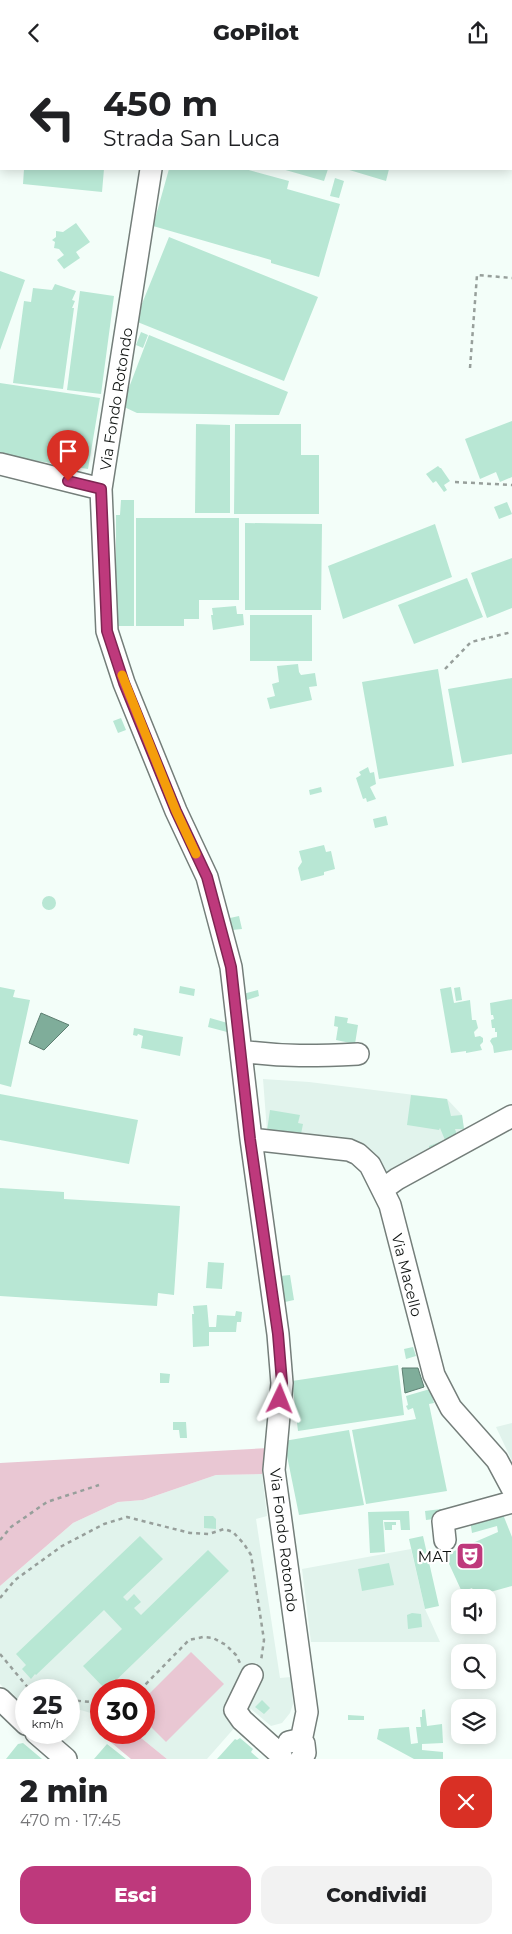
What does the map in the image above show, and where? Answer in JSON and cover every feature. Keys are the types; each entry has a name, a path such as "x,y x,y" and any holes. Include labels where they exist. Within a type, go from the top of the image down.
{"street":[{"name":"Via Fondo Rotondo","path":"151,170 101,489 107,631 124,683 176,811 207,877 231,967 250,1139 278,1334 282,1383 274,1470 307,1712 293,1755"},
{"path":"0,465 101,489"},
{"path":"240,1051 302,1057 358,1054"},
{"path":"383,1189 397,1179 512,1116"},
{"name":"Via Macello","path":"250,1139 354,1152 364,1158 370,1165 390,1205 434,1375 451,1408 497,1460 512,1488"},
{"path":"445,1540 443,1521 512,1502"},
{"path":"252,1675 235,1710 242,1720 293,1755"},
{"path":"3,1710 15,1717"},
{"path":"49,1744 66,1759"}],"path":[{"path":"470,368 477,275 512,278"},
{"path":"455,482 512,485"},
{"path":"445,669 471,642 512,632"},
{"path":"0,1540 11,1527 48,1502 99,1485"},
{"path":"0,1598 16,1580 62,1547 104,1524 127,1517 190,1533 209,1534 224,1529 233,1532 251,1555 264,1640 260,1669 252,1675 242,1668 236,1655 226,1645 213,1638 203,1637 190,1640 151,1679"},
{"path":"0,1654 21,1679"}],"shaded area":[{"path":"41,1013 69,1025 44,1050 29,1043"},
{"path":"263,1079 309,1082 447,1099 462,1115 464,1129 458,1138 388,1174 267,1131"},
{"path":"402,1368 418,1368 424,1387 405,1393"},
{"path":"512,1423 512,1461 496,1427"},
{"path":"269,1448 262,1474 216,1475 143,1500 118,1502 73,1523 0,1586 0,1463"},
{"path":"262,1474 267,1516 256,1519 280,1678 291,1677 293,1704 290,1713 282,1723 271,1726 251,1709 207,1759 167,1759 149,1744 155,1744 155,1679 90,1679 90,1713 80,1710 80,1679 15,1679 15,1700 0,1684 0,1586 73,1523 118,1502 143,1500 216,1475"},
{"path":"411,1549 425,1609 440,1642 311,1642 302,1569"},
{"path":"191,1652 224,1684 166,1742 155,1731 155,1688"},
{"path":"113,1744 149,1744 167,1759 131,1759"}],"building":[{"path":"24,170 104,170 102,192 23,184"},
{"path":"169,170 249,170 289,181 287,189 340,204 319,277 271,263 271,260 153,226"},
{"path":"286,170 328,170 324,181"},
{"path":"349,170 389,170 386,181"},
{"path":"335,178 344,181 339,198 330,196"},
{"path":"76,223 90,242 76,252 80,258 64,269 57,260 64,255 59,249 54,248 55,242 52,240 56,237 56,231 63,232"},
{"path":"169,237 318,297 284,381 135,321"},
{"path":"0,271 25,280 0,350"},
{"path":"55,284 76,291 72,300 75,301 72,308 74,308 63,389 13,383 24,301 31,302 33,288 52,290"},
{"path":"80,291 114,296 101,394 67,390"},
{"path":"141,332 148,335 143,348 136,345"},
{"path":"149,335 288,392 279,415 137,413 122,406"},
{"path":"0,383 100,398 88,469 0,455"},
{"path":"512,421 512,477 500,482 496,472 480,479 465,439"},
{"path":"196,424 230,425 230,513 195,513"},
{"path":"235,424 301,424 301,455 319,455 319,514 234,514"},
{"path":"438,466 450,481 444,485 447,490 444,492 436,481 433,483 426,474"},
{"path":"121,500 134,500 134,626 116,626 116,515 120,515"},
{"path":"507,502 512,514 499,519 494,507"},
{"path":"136,518 239,518 239,600 199,600 199,619 184,619 184,626 136,626"},
{"path":"245,523 322,524 321,610 245,610"},
{"path":"435,524 452,577 343,619 328,566"},
{"path":"512,558 512,608 487,618 471,573"},
{"path":"467,578 483,617 414,644 398,605"},
{"path":"236,606 237,614 243,614 244,625 213,630 212,608"},
{"path":"250,615 312,615 312,661 250,661"},
{"path":"298,664 301,675 315,673 317,686 309,687 312,700 270,709 267,698 275,696 272,684 279,682 277,666"},
{"path":"438,669 454,766 379,779 362,682"},
{"path":"512,678 512,754 462,763 448,689"},
{"path":"121,718 126,730 118,733 113,721"},
{"path":"368,767 370,773 374,772 376,784 370,787 376,799 367,802 366,798 363,799 356,778 361,775 359,772"},
{"path":"321,787 322,792 310,795 309,790"},
{"path":"386,816 388,825 375,828 373,819"},
{"path":"324,845 326,852 331,851 335,869 324,872 324,875 301,881 298,868 302,862 299,851"},
{"path":"46,896 52,896 56,903 52,910 46,910 42,906 42,900"},
{"path":"239,916 242,929 232,930 230,918"},
{"path":"180,986 195,989 194,996 179,993"},
{"path":"0,987 15,990 13,997 30,1000 11,1087 0,1084"},
{"path":"451,987 454,1003 470,1000 472,1020 476,1020 478,1028 474,1032 475,1037 480,1036 483,1038 483,1042 480,1045 482,1050 451,1053 440,989"},
{"path":"460,987 462,1000 456,1001 454,988"},
{"path":"258,990 259,996 244,1001 243,994"},
{"path":"512,999 512,1050 494,1053 490,1041 492,1038 497,1037 497,1032 495,1032 495,1028 492,1028 491,1020 494,1019 493,1015 491,1015 490,1003"},
{"path":"335,1016 348,1018 347,1023 358,1025 355,1044 336,1040 338,1027 334,1026"},
{"path":"210,1018 231,1024 231,1028 227,1032 208,1027"},
{"path":"134,1028 183,1037 180,1056 141,1048 143,1036 133,1035"},
{"path":"0,1094 138,1120 129,1164 0,1140"},
{"path":"411,1095 447,1099 451,1116 462,1115 464,1129 455,1129 458,1138 430,1152 429,1146 445,1140 440,1128 439,1130 407,1125"},
{"path":"270,1110 300,1115 298,1123 303,1124 300,1139 267,1131"},
{"path":"0,1188 64,1192 64,1199 180,1206 174,1295 158,1293 157,1306 0,1296"},
{"path":"208,1262 224,1263 222,1289 206,1288"},
{"path":"290,1275 294,1300 285,1302 280,1276"},
{"path":"207,1305 209,1327 216,1327 217,1315 235,1316 236,1311 242,1312 241,1322 237,1322 236,1332 209,1332 209,1346 193,1347 193,1306"},
{"path":"413,1347 416,1356 406,1359 404,1349"},
{"path":"398,1365 404,1415 298,1431 292,1381"},
{"path":"160,1373 170,1374 169,1383 160,1383"},
{"path":"430,1389 434,1403 429,1404 447,1491 366,1504 352,1430 416,1419 413,1408 408,1410 406,1406 408,1405 406,1396"},
{"path":"173,1422 186,1422 187,1438 180,1438 179,1430 173,1430"},
{"path":"349,1430 364,1505 299,1515 284,1441"},
{"path":"441,1509 442,1518 426,1520 425,1511"},
{"path":"409,1511 410,1530 401,1530 400,1520 383,1520 385,1552 370,1553 368,1512"},
{"path":"502,1512 512,1537 512,1586 496,1590 461,1589 445,1555 498,1532 497,1526 472,1533 470,1520"},
{"path":"204,1516 213,1516 216,1519 216,1529 204,1528"},
{"path":"384,1522 396,1522 396,1525 392,1525 392,1530 385,1530"},
{"path":"140,1536 163,1559 123,1597 127,1601 134,1594 141,1602 134,1608 141,1615 208,1550 229,1571 117,1679 95,1679 83,1666 122,1629 104,1610 31,1679 22,1669 26,1665 16,1654"},
{"path":"423,1536 439,1606 425,1609 409,1539"},
{"path":"389,1563 394,1585 362,1591 358,1569"},
{"path":"412,1613 421,1614 422,1627 408,1629 407,1615"},
{"path":"262,1700 270,1708 264,1714 255,1707"},
{"path":"425,1709 427,1726 442,1724 443,1743 422,1744 422,1750 443,1752 443,1759 414,1759 377,1739 379,1729 409,1727 411,1744 418,1743 416,1727 421,1727 420,1717 422,1717 422,1710"},
{"path":"348,1715 364,1716 364,1720 348,1720"},
{"path":"240,1738 253,1749 251,1752 259,1759 217,1759 235,1739"},
{"path":"18,1744 24,1744 42,1759 6,1759"},
{"path":"107,1744 126,1759 94,1759"}],"slow traffic":[{"path":"122,675 176,811 196,854"}],"place":[{"name":"MAT","path":"470,1556"}],"route":[{"path":"68,481 101,489 107,631 124,683 176,811 207,877 231,967 250,1139 278,1334 282,1383 280,1399"}]}
